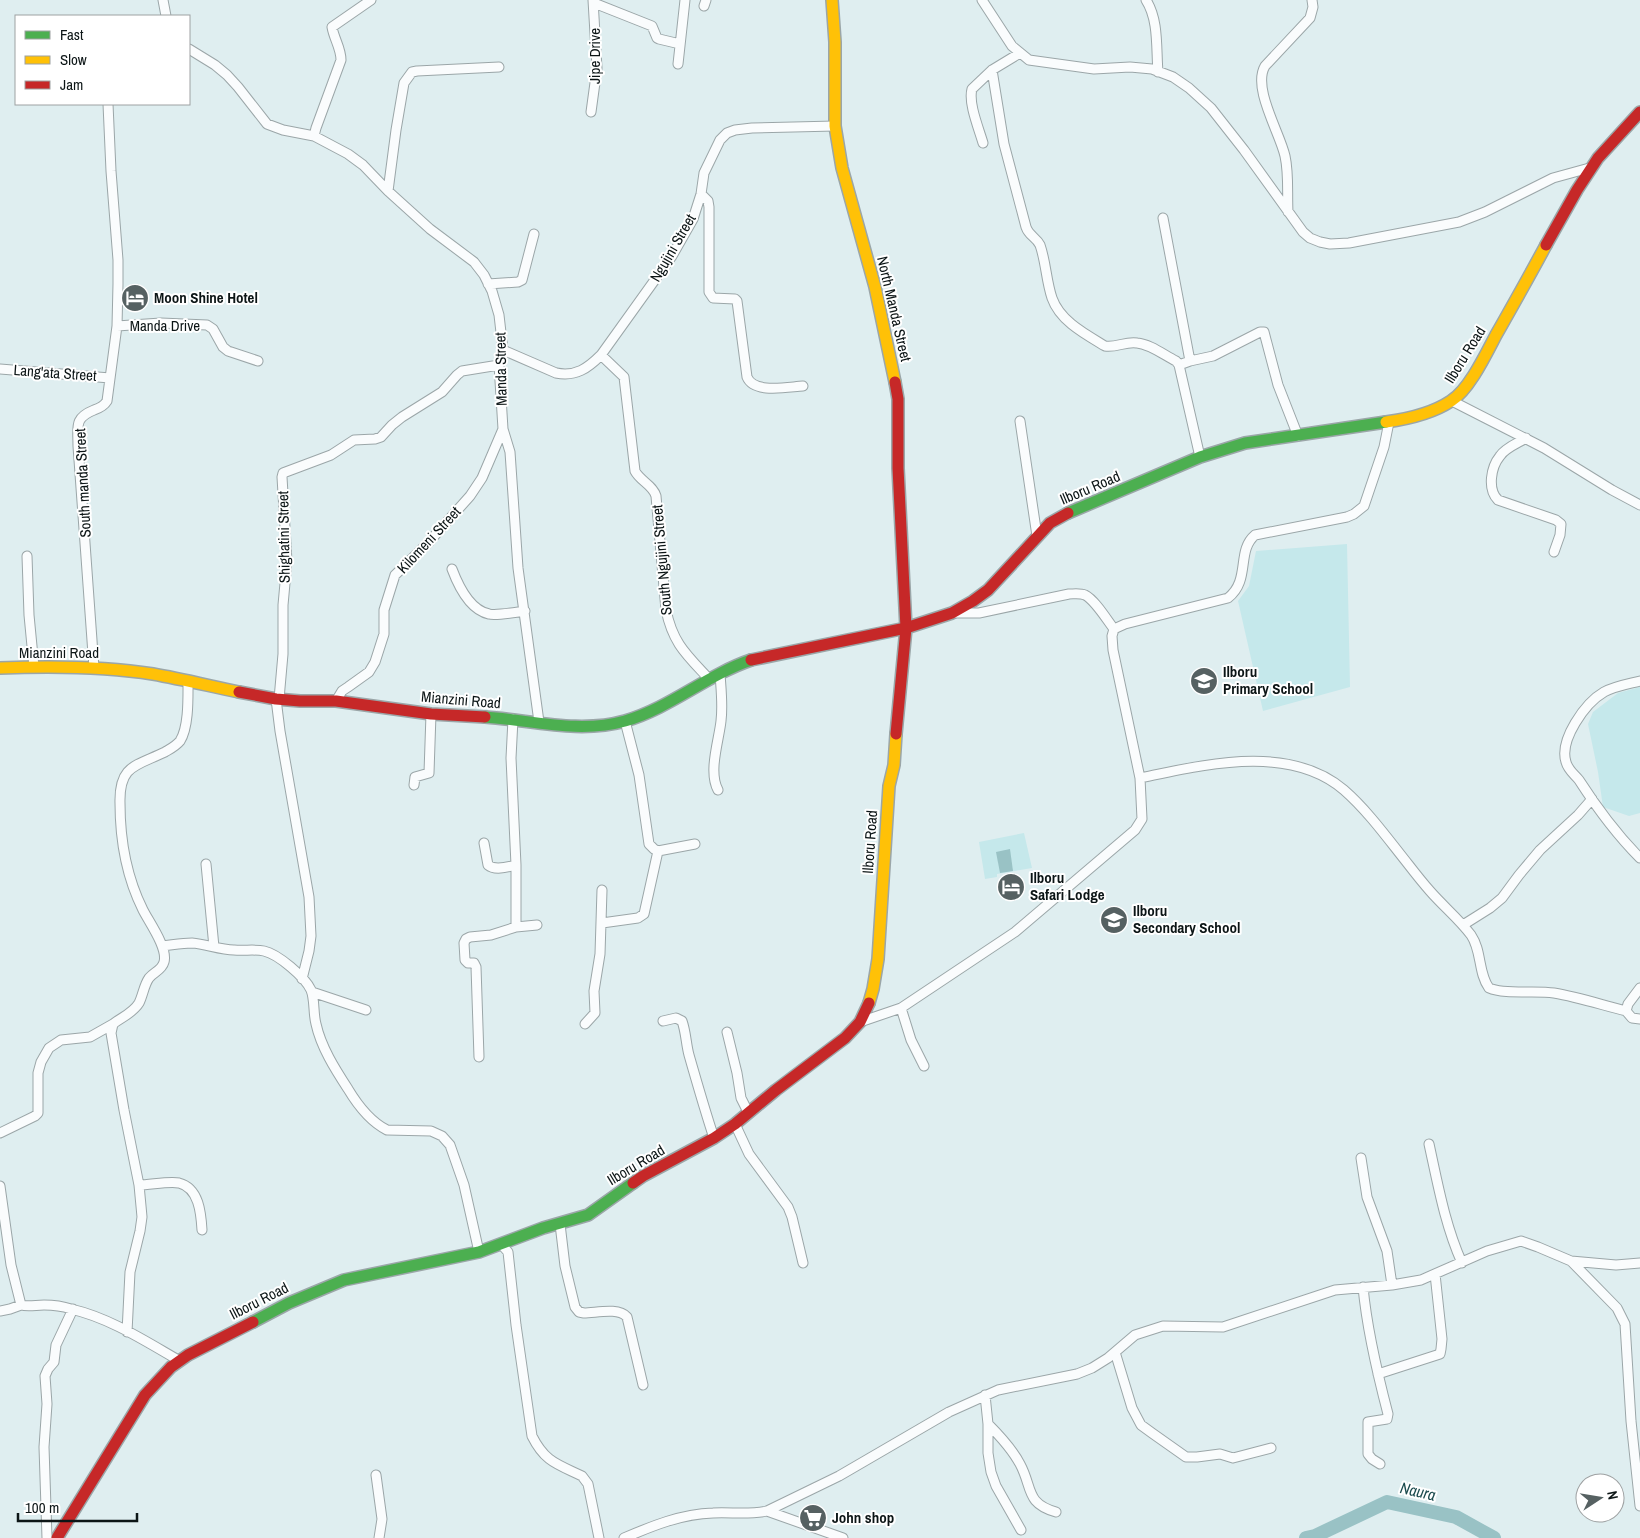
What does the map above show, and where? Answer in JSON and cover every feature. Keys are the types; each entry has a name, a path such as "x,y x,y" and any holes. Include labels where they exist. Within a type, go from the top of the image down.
{"street":[{"path":"163,0 166,15"},
{"path":"314,136 341,60 340,48 333,35 332,27 371,0"},
{"path":"678,64 685,0"},
{"name":"North Manda Street","path":"832,0 835,42 835,126 842,168 875,287 898,400 898,468 906,628"},
{"path":"982,0 1005,36 1020,54 1029,60 1094,69 1130,67 1152,69 1173,77 1189,88 1211,108 1244,150 1302,232 1310,238 1330,244 1349,243 1465,220 1553,178 1593,167"},
{"path":"1146,0 1154,20 1158,72"},
{"path":"1288,212 1285,157 1261,86 1261,76 1264,66 1310,18 1312,0"},
{"path":"594,1 652,26 659,40 680,44"},
{"name":"Jipe Drive","path":"591,112 597,68 594,1"},
{"name":"Manda Street","path":"190,50 227,75 267,124 283,130 314,136 348,154 363,165 388,191 430,229 474,262 484,275 499,315 503,350 499,365 503,430 510,452 518,568 539,722"},
{"path":"984,143 976,120 970,93 974,86 992,70 1020,54"},
{"path":"388,191 400,104 404,83 408,76 417,71 500,67"},
{"path":"992,70 1004,144 1026,227 1029,234 1040,245 1052,299 1058,310 1069,322 1105,346 1111,347 1138,342 1176,362 1200,457"},
{"name":"South manda Street","path":"94,668 78,428 83,415 105,404 108,398 117,326 118,260 108,105"},
{"name":"Ilboru Road","path":"58,1538 145,1395 171,1367 188,1355 289,1303 338,1283 378,1272 479,1252 543,1228 588,1215 643,1176 714,1138 735,1124 845,1038 860,1022 868,1005 878,959 889,786 894,764 906,628 952,613 973,601 988,590 1050,523 1061,516 1200,457 1245,443 1406,419 1452,401 1472,376 1577,190 1614,139 1640,112"},
{"name":"Ngujini Street","path":"503,350 556,373 573,374 587,369 601,355 664,268 693,219 701,194 704,173 720,140 735,130 835,126"},
{"path":"701,194 708,201 710,215 709,292 713,298 737,300 749,382 759,388 803,386"},
{"path":"1163,218 1190,361"},
{"path":"488,284 518,282 522,280 534,234"},
{"name":"Manda Drive","path":"117,326 161,323 207,325 213,329 223,347 228,351 258,361"},
{"path":"1178,365 1213,356 1260,332 1264,332 1276,380 1298,436"},
{"name":"South Ngujini Street","path":"601,355 624,377 635,471 640,479 652,487 656,496 668,623 680,648 710,680"},
{"name":"Shighatini Street","path":"278,699 283,654 283,605 287,561 282,477 284,473 287,470 331,455 354,440 380,437 402,417 442,392 457,375 462,372 499,365"},
{"name":"Lang'ata Street","path":"0,369 110,378"},
{"path":"1452,401 1526,438 1640,505"},
{"path":"1020,421 1037,536"},
{"path":"860,1022 900,1008 1015,932 1135,830 1142,819 1140,778 1113,650 1112,636 1114,629 1124,624 1228,598 1238,587 1248,540 1254,535 1347,517 1360,510 1364,506 1384,447 1389,422"},
{"name":"Kilomeni Street","path":"336,701 348,687 369,672 375,662 384,634 384,610 395,575 428,543 470,496 482,478 503,430"},
{"path":"1526,438 1500,455 1491,479 1493,494 1498,500 1558,522 1562,528 1554,552"},
{"path":"26,556 34,667"},
{"path":"452,569 462,591 476,607 489,614 525,611"},
{"path":"952,613 978,613 1069,594 1082,594 1092,601 1114,629"},
{"name":"Mianzini Road","path":"0,668 94,668 153,674 278,699 336,701 431,714 513,719 579,726 608,725 654,710 734,666 906,628"},
{"path":"718,790 714,778 721,721 722,696 720,674"},
{"path":"0,1133 36,1116 38,1113 38,1073 41,1062 49,1048 67,1038 90,1037 113,1024 135,1008 149,979 161,968 165,958 162,946 137,898 130,876 122,833 120,788 124,777 132,766 171,749 180,740 185,723 188,681"},
{"path":"1640,681 1616,687 1589,703 1568,737 1564,757 1566,764 1612,826 1640,858"},
{"path":"278,699 280,731 310,897 311,936 302,979"},
{"path":"414,785 415,776 429,774 431,714"},
{"path":"513,719 511,758 516,865 516,927"},
{"path":"625,721 639,775 649,844 658,851 695,844"},
{"path":"1140,778 1231,762 1283,763 1313,770 1344,790 1360,806 1430,891 1463,925 1474,940 1489,988 1499,991 1555,993 1626,1011 1632,1018 1640,1019"},
{"path":"1463,925 1502,898 1518,875 1540,850 1578,815 1592,799"},
{"path":"484,843 488,866 496,868 516,865"},
{"path":"602,923 638,918 644,914 658,851"},
{"path":"206,864 214,947"},
{"path":"585,1024 596,1013 594,991 600,954 602,890"},
{"path":"479,1057 476,968 474,963 468,963 466,960 464,943 466,938 492,935 516,927 537,925"},
{"path":"162,946 191,943 232,950 265,951 274,955 302,979 312,992 316,1026 327,1052 353,1097 365,1112 381,1128 387,1130 431,1131 442,1136 450,1144 464,1185 479,1252"},
{"path":"1626,1011 1628,1004 1640,988"},
{"path":"312,992 366,1010"},
{"path":"900,1008 911,1040 924,1066"},
{"path":"664,1020 676,1018 682,1021 700,1094 714,1138"},
{"path":"113,1024 111,1033 139,1186 142,1217 130,1272 127,1332"},
{"path":"728,1032 737,1073 740,1098 748,1112"},
{"path":"735,1124 749,1154 788,1207 803,1263"},
{"path":"1429,1144 1443,1212 1452,1241 1462,1263"},
{"path":"1362,1158 1367,1197 1387,1251 1392,1285"},
{"path":"139,1186 176,1182 192,1191 198,1202 202,1230"},
{"path":"0,1186 12,1266 21,1305"},
{"path":"560,1224 565,1266 575,1307 578,1312 617,1312 627,1317 643,1385"},
{"path":"624,1538 664,1522 680,1518 713,1513 758,1513 768,1510 839,1476 949,1412 998,1390 1077,1374 1092,1368 1135,1334 1155,1327 1223,1327 1326,1292 1344,1288 1392,1285 1421,1280 1487,1251 1521,1241 1538,1246 1570,1261 1617,1308 1625,1324 1631,1421 1640,1506"},
{"path":"501,1244 508,1252 516,1325 532,1436 537,1446 549,1460 585,1479 588,1484 598,1538"},
{"path":"1570,1261 1616,1265 1640,1263"},
{"path":"1378,1374 1440,1354 1442,1339 1435,1274"},
{"path":"1363,1287 1366,1317 1388,1417 1383,1420 1369,1421 1367,1425 1368,1454 1380,1464"},
{"path":"0,1311 21,1305 45,1305 73,1309 99,1316 180,1361"},
{"path":"47,1538 44,1447 47,1404 46,1376 48,1369 54,1362 56,1345 73,1309"},
{"path":"1114,1352 1132,1408 1141,1425 1186,1457 1220,1454 1234,1458 1271,1448"},
{"path":"985,1395 991,1472 996,1486 1021,1530"},
{"path":"988,1424 1004,1441 1021,1466 1032,1496 1038,1505 1056,1512"},
{"path":"376,1474 382,1519 379,1538"},
{"path":"768,1510 843,1538"}],"shaded area":[{"path":"1347,544 1350,687 1263,711 1238,601 1249,586 1256,551"},
{"path":"1640,687 1640,813 1629,816 1603,807 1588,724 1593,712 1618,693"},
{"path":"1024,833 1032,868 997,874 997,877 985,879 979,842"},
{"path":"1010,849 1013,871 1000,873 996,852"}],"waterway":[{"name":"Naura","path":"1306,1538 1315,1536 1387,1502 1456,1517 1494,1538"}],"traffic: fast":[{"path":"1068,513 1200,457 1245,443 1386,422"},
{"path":"485,717 555,725 608,725 642,715 719,674 751,660"},
{"path":"253,1322 289,1303 344,1280 479,1252 543,1228 588,1215 633,1183"}],"traffic: slow":[{"path":"832,0 835,42 835,126 842,168 875,287 895,382"},
{"path":"1386,422 1428,412 1458,396 1471,380 1546,245"},
{"path":"0,668 115,669 153,674 239,692"},
{"path":"869,1003 878,959 889,786 894,765 896,734"}],"traffic: jam":[{"path":"1546,245 1577,190 1598,158 1640,112"},
{"path":"895,382 898,399 898,468 906,628 896,734"},
{"path":"751,660 906,628 952,613 988,590 1050,523 1068,513"},
{"path":"239,692 276,699 336,701 431,714 485,717"},
{"path":"633,1183 714,1138 735,1124 776,1090 845,1038 860,1022 869,1003"},
{"path":"57,1538 145,1395 171,1367 188,1355 253,1322"}],"place":[{"name":"Moon Shine Hotel","path":"135,298"},
{"name":"Ilboru Primary School","path":"1204,681"},
{"name":"Ilboru Safari Lodge","path":"1011,887"},
{"name":"Ilboru Secondary School","path":"1114,920"},
{"name":"John shop","path":"813,1518"}]}
